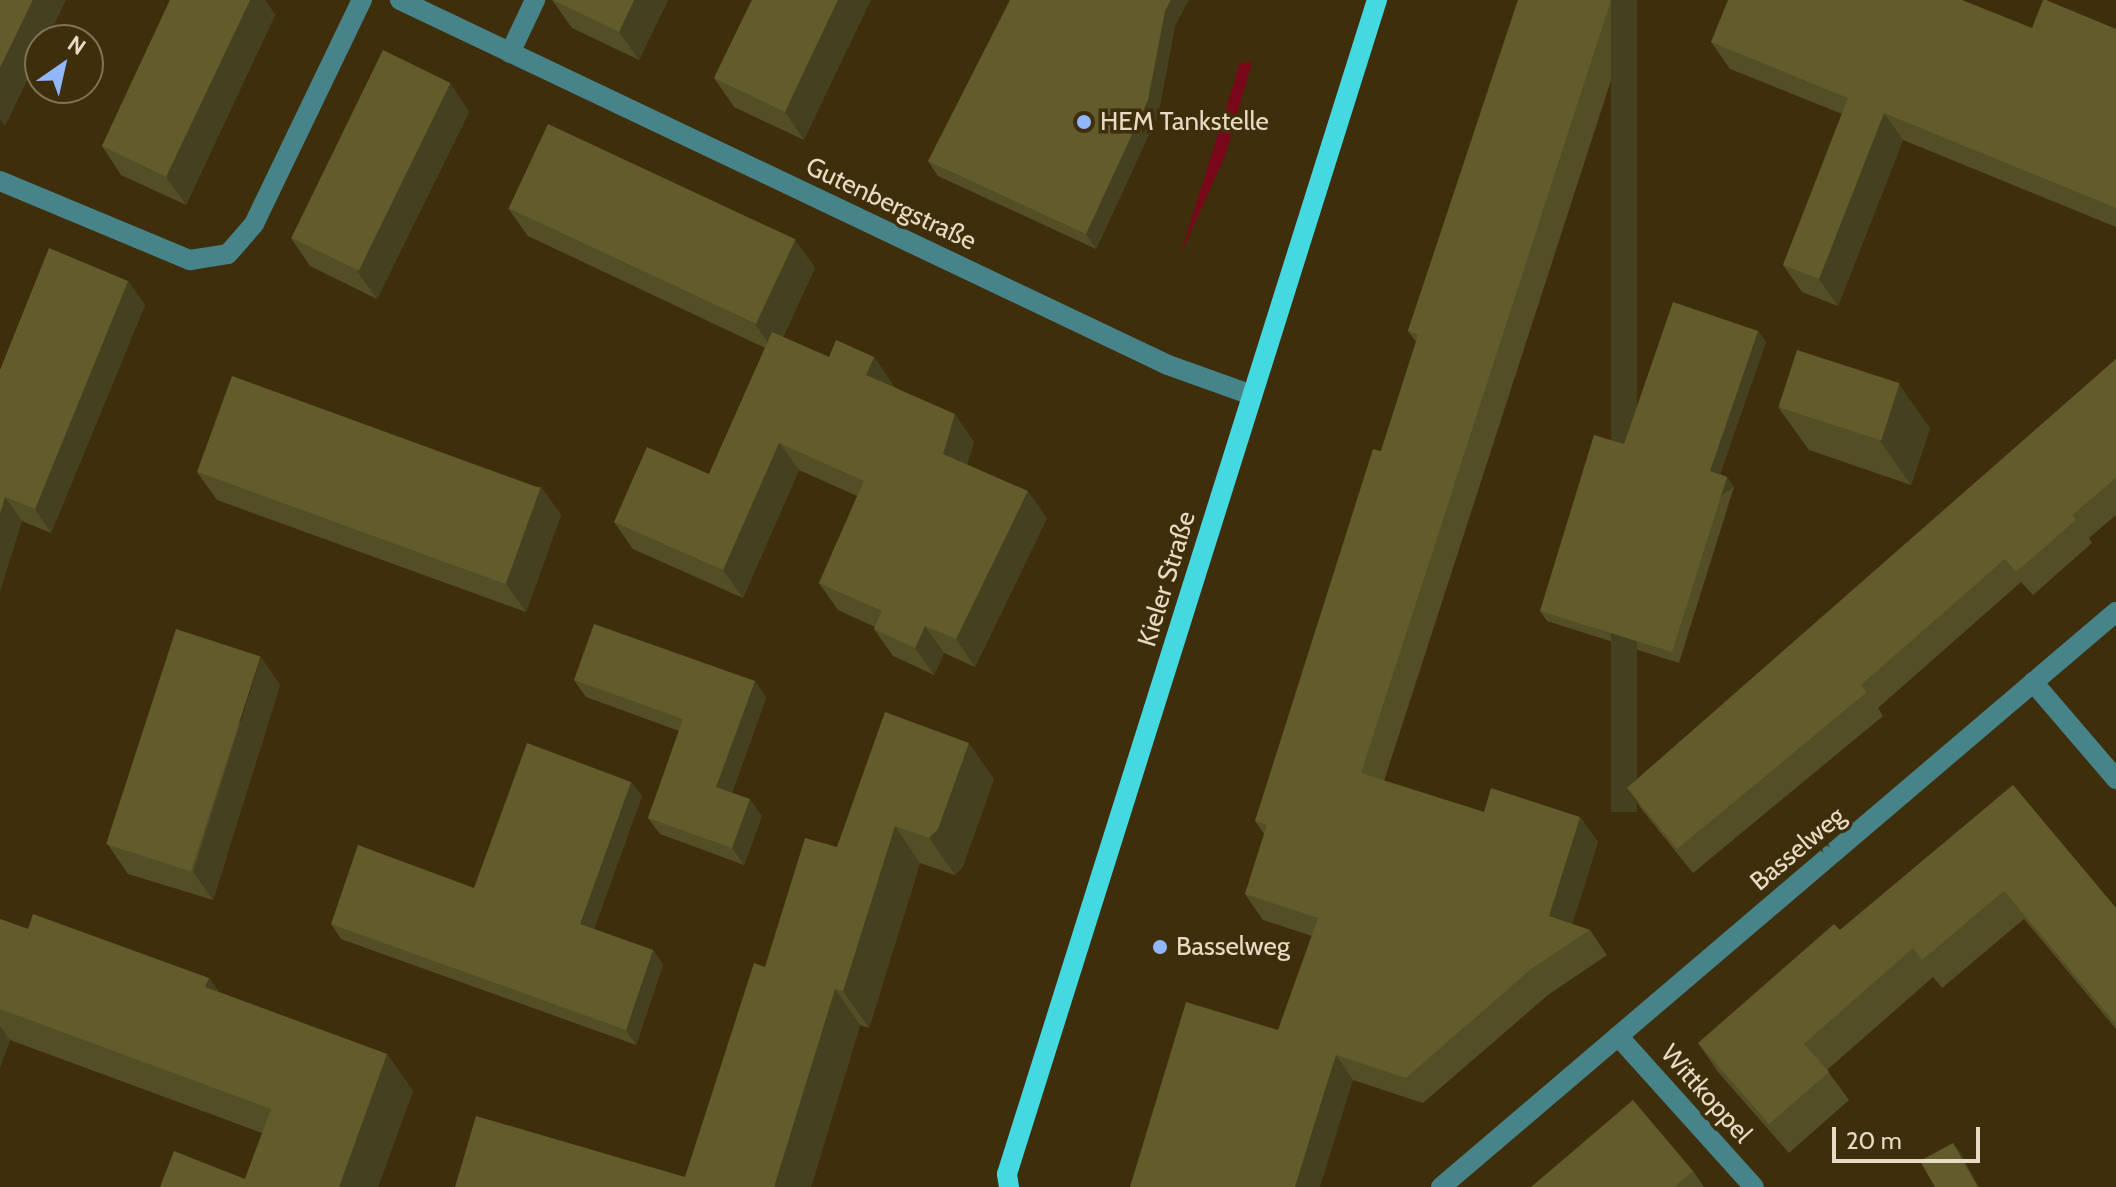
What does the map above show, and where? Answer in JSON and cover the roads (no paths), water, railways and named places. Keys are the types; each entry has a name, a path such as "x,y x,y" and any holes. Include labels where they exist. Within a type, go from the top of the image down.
{"main road":[{"name":"Kieler Straße","path":"1003,1183 1377,0"}],"street":[{"path":"0,181 190,260 228,254 254,224 362,0"},
{"name":"Gutenbergstraße","path":"400,0 1168,365 1252,395"},
{"path":"510,53 535,0"},
{"name":"Basselweg","path":"1441,1187 2116,612"},
{"path":"2033,682 2116,779"},
{"name":"Wittkoppel","path":"1618,1036 1754,1187"}],"place":[{"name":"HEM Tankstelle","path":"1084,122"},
{"name":"Basselweg","path":"1160,947"}]}
